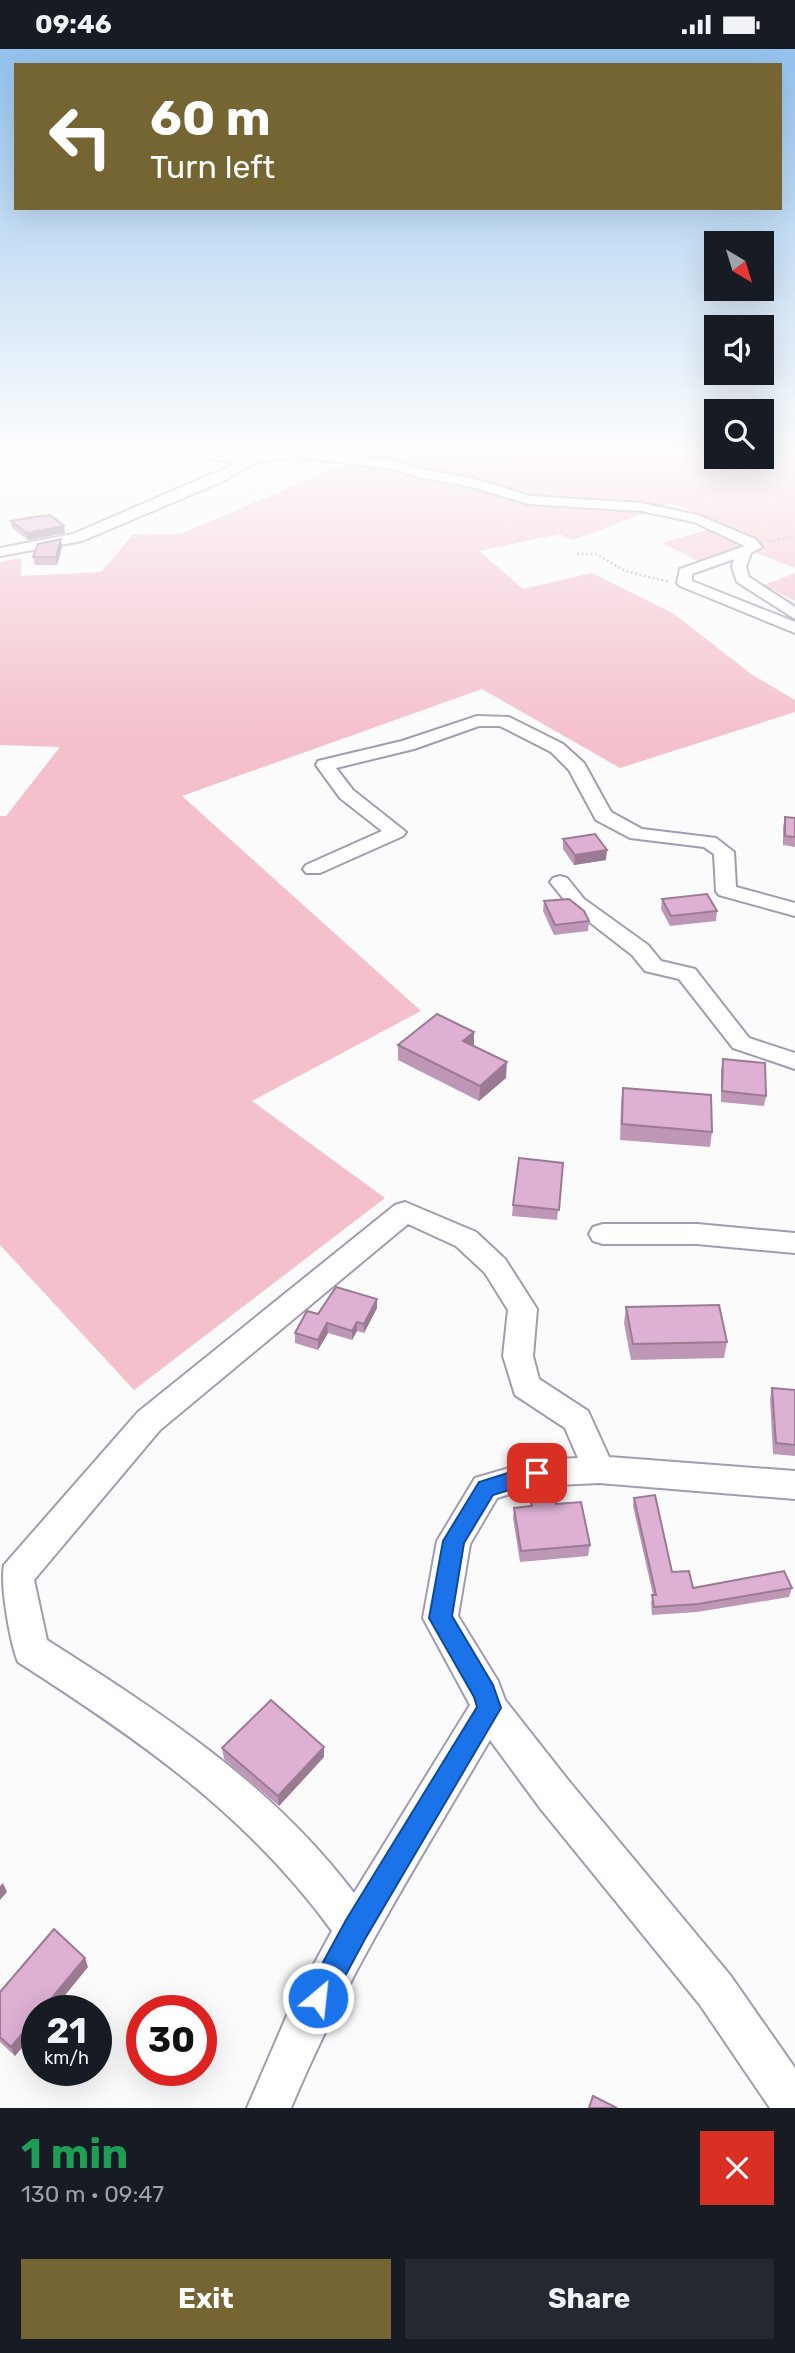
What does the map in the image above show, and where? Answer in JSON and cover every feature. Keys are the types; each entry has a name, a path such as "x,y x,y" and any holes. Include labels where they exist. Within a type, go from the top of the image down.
{"street":[{"path":"750,550 685,572 685,583 795,628"},
{"path":"750,550 739,567 742,579 795,614"},
{"path":"313,869 396,832 355,801 330,777 325,765 408,745 477,721 503,721 556,748 577,767 603,816 637,834 709,842 724,852 726,891 795,910"},
{"path":"560,883 577,902 640,950 653,966 687,974 741,1043 795,1061"},
{"path":"355,1929 326,1887 228,1788 135,1716 31,1650 16,1576 149,1421 405,1212 466,1239 495,1266 523,1309 518,1356 526,1387 577,1420 599,1470"},
{"path":"603,1234 697,1234 795,1243"},
{"path":"795,1485 599,1470 537,1473 486,1488 454,1541 440,1618 485,1693 489,1708 554,1794 715,1990 795,2106"},
{"path":"268,2108 306,2021 355,1929 489,1708"}],"path":[{"path":"577,554 596,554 625,571 685,583"}],"shaded area":[{"path":"121,549 488,549 479,551 523,589 592,573 674,614 751,674 795,700 795,712 620,768 482,689 182,796 421,1011 252,1101 385,1198 134,1390 0,1245 0,816 6,816 60,747 0,745 0,562 21,558 21,576 101,572"},
{"path":"674,549 740,549 698,561"},
{"path":"747,549 795,549 795,568"},
{"path":"795,573 795,601 764,585"}],"building":[{"path":"36,549 58,549 56,557 33,557"},
{"path":"785,817 795,818 795,837 785,836"},
{"path":"595,834 607,850 575,855 563,839"},
{"path":"707,894 717,911 671,916 662,899"},
{"path":"569,899 584,911 589,921 555,925 544,901"},
{"path":"437,1014 474,1032 463,1041 507,1062 480,1086 398,1045"},
{"path":"723,1059 765,1063 766,1096 722,1091"},
{"path":"623,1088 711,1095 712,1132 622,1124"},
{"path":"519,1158 563,1163 559,1210 513,1205"},
{"path":"336,1287 377,1299 364,1324 357,1322 352,1331 327,1323 318,1340 295,1333 307,1311 318,1314"},
{"path":"719,1305 727,1342 633,1344 626,1307"},
{"path":"772,1388 795,1390 795,1445 776,1443"},
{"path":"655,1495 672,1572 689,1571 693,1588 784,1571 792,1588 698,1604 654,1607 652,1595 656,1595 634,1498"},
{"path":"556,1498 556,1504 581,1502 590,1545 521,1551 514,1508 532,1506 530,1500"},
{"path":"271,1700 324,1747 278,1796 222,1748"},
{"path":"54,1929 85,1958 54,1995 21,1995 21,2035 11,2047 0,2037 0,1992"},
{"path":"593,2096 617,2108 589,2108"}],"route":[{"path":"318,1998 355,1929 489,1708 485,1693 440,1618 454,1541 486,1488 537,1473"}]}
